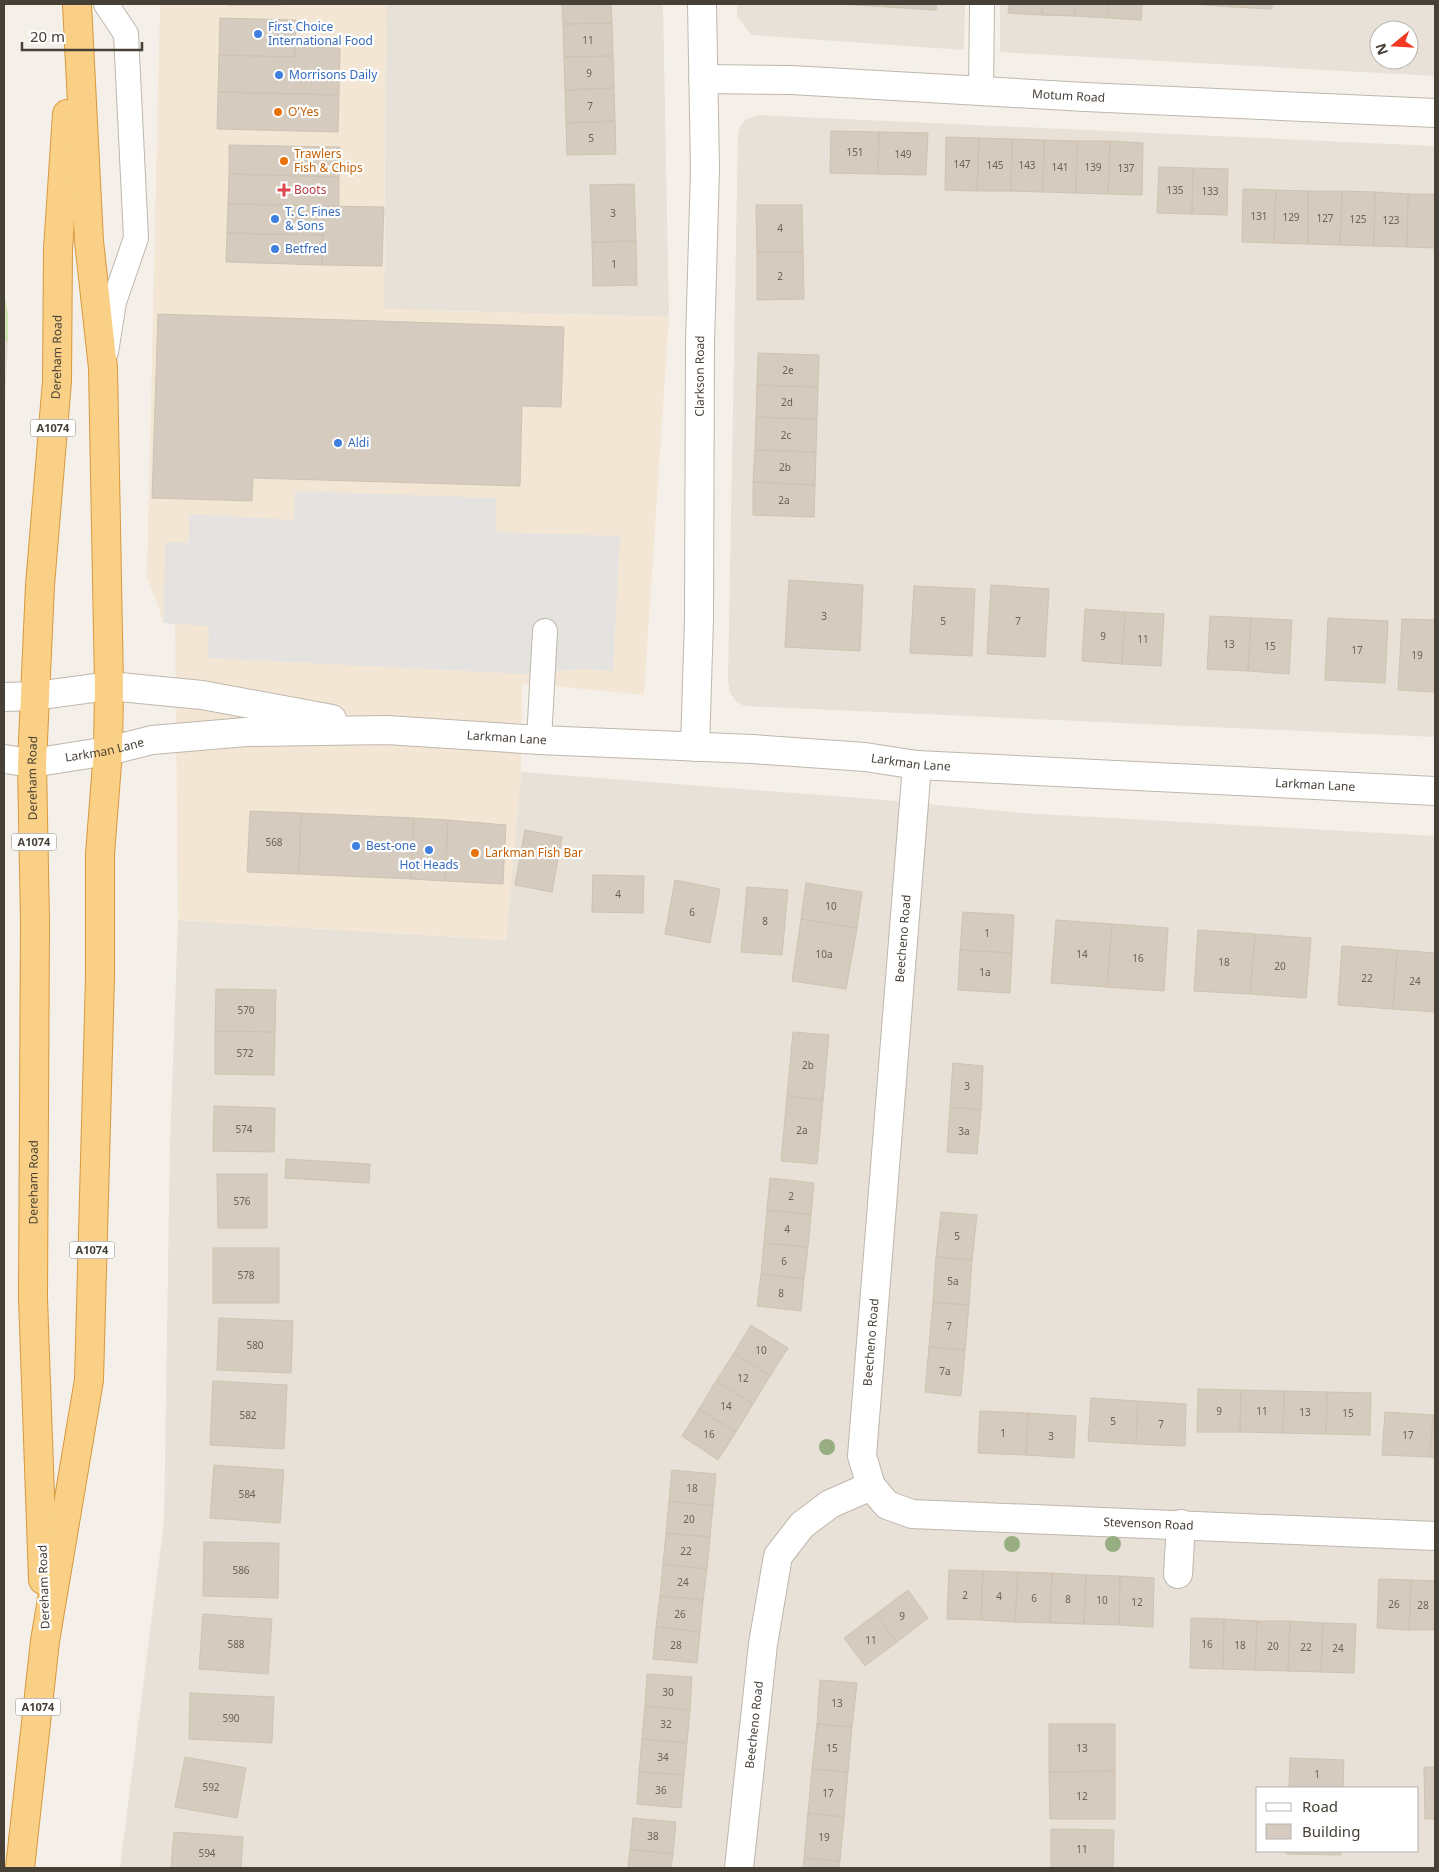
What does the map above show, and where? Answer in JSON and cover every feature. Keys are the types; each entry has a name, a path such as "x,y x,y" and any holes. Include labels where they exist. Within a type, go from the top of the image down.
{"highway":[{"name":"Dereham Road","path":"45,1642 33,1298 35,922 32,763 40,586 57,381 58,249 65,159 72,4"},
{"name":"Dereham Road","path":"20,1868 45,1642 89,1380 100,976 100,854 108,751 110,686 103,368 89,241 77,4"}],"street":[{"name":"Clarkson Road","path":"695,747 699,619 700,342 705,169 702,4"},
{"name":"Motum Road","path":"703,78 791,80 1435,113"},
{"name":"Larkman Lane","path":"4,696 35,696 110,686 202,695 387,730"},
{"name":"Larkman Lane","path":"4,759 32,763 108,751 152,740 246,732 387,730 539,740 865,756 917,765 1435,791"},
{"name":"Beecheno Road","path":"739,1868 763,1644 778,1556 802,1525 830,1504 871,1486 862,1456 917,765"},
{"name":"Stevenson Road","path":"871,1486 887,1505 912,1514 1435,1536"},
{"path":"1178,1574 1181,1524"}],"lane":[{"name":"Dereham Road","path":"103,368 114,302 136,238 126,34 106,4"},
{"path":"981,91 982,4"},
{"path":"539,740 545,631"}],"shaded area":[{"path":"160,4 386,4 384,309 669,317 644,695 522,683 521,772 506,940 178,920 175,624 164,623 147,577"},
{"path":"386,4 663,4 669,317 384,309"},
{"path":"737,4 965,4 964,50 752,35 737,17"},
{"path":"1000,4 1435,4 1435,76 1000,52"},
{"path":"758,115 1435,146 1435,737 744,706 736,701 730,693 728,681 738,133 740,126 746,119"},
{"path":"4,342 8,342 4,420"},
{"path":"295,491 496,498 496,532 620,536 613,671 583,669 523,674 208,658 209,626 164,623 165,542 189,543 189,514 294,520"},
{"path":"521,772 873,799 1022,813 1435,836 1435,1868 120,1868 164,1521 170,1146 178,920 506,940"}],"green space":[{"path":"4,291 8,314 8,342 4,342"}],"building":[{"path":"281,4 281,5 228,5"},
{"path":"562,4 611,4 612,23 563,24"},
{"path":"837,4 887,4 887,7"},
{"path":"887,4 937,4 936,10 887,7"},
{"path":"1009,4 1042,4 1042,15 1008,13"},
{"path":"1042,4 1075,4 1075,16 1042,15"},
{"path":"1075,4 1109,4 1108,18 1075,16"},
{"path":"1109,4 1142,4 1141,20 1108,18"},
{"path":"1193,4 1232,4 1232,7"},
{"path":"1232,4 1272,4 1272,9 1232,7"},
{"name":"First Choice International Food","path":"220,18 296,20 295,57 219,55"},
{"path":"612,23 613,56 564,57 563,24"},
{"name":"Morrisons Daily","path":"295,47 340,48 339,95 218,92 219,55 295,57"},
{"path":"613,56 614,88 565,90 564,57"},
{"path":"614,88 615,121 566,123 565,90"},
{"name":"O'Yes","path":"218,92 339,95 338,132 217,129"},
{"path":"615,121 616,154 567,155 566,123"},
{"path":"831,131 879,132 878,174 830,173"},
{"path":"879,132 928,133 926,175 878,174"},
{"path":"946,137 979,138 977,191 945,190"},
{"path":"979,138 1012,139 1011,191 977,191"},
{"path":"1012,139 1044,140 1043,192 1011,191"},
{"path":"1044,140 1077,141 1076,193 1043,192"},
{"path":"1077,141 1110,141 1108,194 1076,193"},
{"path":"1110,141 1143,143 1142,195 1108,194"},
{"name":"Trawlers Fish & Chips","path":"229,145 340,147 339,177 229,174"},
{"path":"1159,167 1193,168 1192,214 1157,213"},
{"path":"1193,168 1228,169 1227,215 1192,214"},
{"name":"Boots","path":"229,174 339,177 339,206 228,204"},
{"path":"634,184 636,241 592,242 590,185"},
{"path":"1243,189 1276,190 1274,243 1242,242"},
{"path":"1276,190 1308,191 1308,244 1274,243"},
{"path":"1308,191 1342,191 1340,245 1308,244"},
{"path":"1342,191 1375,192 1374,246 1340,245"},
{"path":"1375,192 1408,194 1407,247 1374,246"},
{"path":"1408,194 1435,194 1435,248 1407,247"},
{"name":"T. C. Fines & Sons","path":"228,204 323,206 323,235 227,233"},
{"path":"756,205 802,205 803,252 757,252"},
{"path":"323,206 384,207 382,266 322,265"},
{"name":"Betfred","path":"227,233 323,235 322,265 226,262"},
{"path":"636,241 637,285 593,286 592,242"},
{"path":"757,252 803,252 804,299 757,300"},
{"name":"Aldi","path":"158,314 564,327 561,407 522,406 520,486 253,478 252,501 152,498"},
{"path":"758,353 819,355 818,387 757,385"},
{"path":"757,385 818,387 817,419 756,417"},
{"path":"756,417 817,419 816,452 755,450"},
{"path":"755,450 816,452 815,485 753,482"},
{"path":"753,482 815,485 814,517 753,515"},
{"path":"789,580 863,585 860,651 785,647"},
{"path":"991,585 1049,589 1045,657 987,654"},
{"path":"914,586 975,589 972,656 910,653"},
{"path":"1085,609 1125,612 1122,664 1082,661"},
{"path":"1125,612 1164,614 1161,666 1122,664"},
{"path":"1210,616 1251,618 1248,671 1207,669"},
{"path":"1251,618 1292,620 1289,674 1248,671"},
{"path":"1328,618 1388,621 1385,683 1325,680"},
{"path":"1402,619 1435,620 1435,692 1398,690"},
{"path":"250,811 301,813 299,874 247,872"},
{"name":"Best-one","path":"301,813 414,818 411,879 299,874"},
{"name":"Hot Heads","path":"414,818 448,820 445,881 411,879"},
{"name":"Larkman Fish Bar","path":"448,820 506,825 503,884 445,881"},
{"path":"525,830 562,837 552,892 515,885"},
{"path":"593,875 644,876 643,913 592,912"},
{"path":"675,880 720,889 710,943 665,934"},
{"path":"806,883 862,892 857,928 801,919"},
{"path":"747,887 788,890 782,955 741,952"},
{"path":"963,912 1014,915 1012,953 960,950"},
{"path":"801,919 857,928 846,989 792,981"},
{"path":"1056,920 1112,924 1107,987 1051,983"},
{"path":"1112,924 1168,928 1164,991 1107,987"},
{"path":"1198,930 1255,934 1250,994 1194,991"},
{"path":"1255,934 1311,938 1306,998 1250,994"},
{"path":"1342,946 1397,950 1393,1009 1338,1005"},
{"path":"960,950 1012,953 1010,993 958,990"},
{"path":"1397,950 1435,953 1435,1012 1393,1009"},
{"path":"216,989 276,990 275,1032 215,1031"},
{"path":"215,1031 275,1032 274,1075 215,1074"},
{"path":"793,1032 829,1035 823,1100 787,1096"},
{"path":"953,1063 983,1066 981,1110 950,1107"},
{"path":"787,1096 823,1100 817,1164 781,1161"},
{"path":"214,1106 275,1108 274,1152 213,1151"},
{"path":"950,1107 981,1110 977,1154 947,1152"},
{"path":"286,1159 370,1164 369,1183 285,1178"},
{"path":"217,1174 267,1174 267,1228 218,1228"},
{"path":"770,1178 814,1183 811,1215 767,1210"},
{"path":"767,1210 811,1215 808,1247 764,1243"},
{"path":"941,1212 977,1215 972,1260 936,1257"},
{"path":"764,1243 808,1247 804,1279 761,1274"},
{"path":"213,1248 279,1248 279,1303 213,1303"},
{"path":"936,1257 972,1260 969,1305 933,1302"},
{"path":"761,1274 804,1279 801,1311 757,1306"},
{"path":"933,1302 969,1305 965,1350 929,1347"},
{"path":"219,1318 293,1321 291,1373 217,1370"},
{"path":"751,1325 788,1348 770,1376 734,1353"},
{"path":"929,1347 965,1350 961,1396 925,1392"},
{"path":"734,1353 770,1376 753,1404 716,1381"},
{"path":"213,1381 287,1385 284,1449 210,1445"},
{"path":"716,1381 753,1404 736,1432 699,1409"},
{"path":"1198,1389 1241,1390 1240,1432 1197,1432"},
{"path":"1241,1390 1284,1391 1283,1433 1240,1432"},
{"path":"1284,1391 1327,1392 1326,1434 1283,1433"},
{"path":"1327,1392 1371,1393 1370,1435 1326,1434"},
{"path":"1091,1398 1138,1401 1136,1444 1088,1441"},
{"path":"1138,1401 1186,1404 1185,1446 1136,1444"},
{"path":"699,1409 736,1432 718,1460 682,1436"},
{"path":"980,1411 1028,1413 1026,1455 978,1453"},
{"path":"1385,1412 1433,1415 1430,1457 1382,1455"},
{"path":"1028,1413 1076,1416 1074,1458 1026,1455"},
{"path":"1433,1415 1435,1415 1435,1458 1430,1457"},
{"path":"214,1465 284,1470 280,1523 210,1518"},
{"path":"672,1470 716,1474 713,1506 669,1501"},
{"path":"669,1501 713,1506 710,1537 666,1533"},
{"path":"666,1533 710,1537 707,1569 663,1564"},
{"path":"204,1542 279,1543 278,1598 203,1596"},
{"path":"663,1564 707,1569 703,1600 660,1596"},
{"path":"949,1570 983,1571 981,1620 947,1619"},
{"path":"983,1571 1018,1572 1015,1622 981,1620"},
{"path":"1018,1572 1052,1573 1050,1623 1015,1622"},
{"path":"1052,1573 1086,1575 1084,1624 1050,1623"},
{"path":"1086,1575 1120,1576 1119,1625 1084,1624"},
{"path":"1120,1576 1154,1578 1153,1627 1119,1625"},
{"path":"1379,1579 1411,1580 1409,1630 1377,1628"},
{"path":"1411,1580 1435,1581 1435,1630 1409,1630"},
{"path":"908,1590 928,1618 897,1642 876,1614"},
{"path":"660,1596 703,1600 700,1632 656,1627"},
{"path":"203,1614 272,1619 268,1674 199,1669"},
{"path":"876,1614 897,1642 865,1666 844,1638"},
{"path":"1191,1618 1224,1619 1223,1669 1190,1668"},
{"path":"1224,1619 1257,1621 1255,1670 1223,1669"},
{"path":"1257,1621 1290,1621 1288,1671 1255,1670"},
{"path":"1290,1621 1323,1623 1321,1672 1288,1671"},
{"path":"1323,1623 1356,1624 1354,1673 1321,1672"},
{"path":"656,1627 700,1632 697,1663 653,1659"},
{"path":"647,1674 692,1677 690,1710 645,1706"},
{"path":"820,1680 857,1683 852,1727 817,1724"},
{"path":"190,1693 274,1697 272,1743 189,1739"},
{"path":"645,1706 690,1710 687,1743 642,1739"},
{"path":"817,1724 852,1727 848,1772 812,1769"},
{"path":"1049,1724 1115,1724 1115,1771 1049,1772"},
{"path":"642,1739 687,1743 684,1775 639,1772"},
{"path":"185,1757 246,1768 237,1818 175,1807"},
{"path":"1290,1758 1344,1760 1343,1787 1289,1787"},
{"path":"1424,1767 1435,1767 1435,1819 1425,1819"},
{"path":"812,1769 848,1772 844,1817 808,1813"},
{"path":"1115,1771 1115,1819 1050,1819 1049,1772"},
{"path":"639,1772 684,1775 681,1808 637,1804"},
{"path":"808,1813 844,1817 840,1861 804,1858"},
{"path":"633,1818 676,1822 673,1854 630,1849"},
{"path":"1051,1829 1114,1830 1113,1868 1051,1868"},
{"path":"174,1832 243,1837 241,1868 171,1868"},
{"path":"630,1849 673,1854 671,1868 628,1868"},
{"path":"1287,1852 1341,1852 1341,1855 1287,1854"},
{"path":"804,1858 840,1861 839,1868 803,1868"}],"place":[{"name":"First Choice International Food","path":"258,34"},
{"name":"Morrisons Daily","path":"279,75"},
{"name":"O'Yes","path":"278,112"},
{"name":"Trawlers Fish & Chips","path":"284,161"},
{"name":"Boots","path":"284,190"},
{"name":"T. C. Fines & Sons","path":"275,219"},
{"name":"Betfred","path":"275,249"},
{"name":"Aldi","path":"338,443"},
{"name":"Best-one","path":"356,846"},
{"name":"Hot Heads","path":"429,850"},
{"name":"Larkman Fish Bar","path":"475,853"}]}
